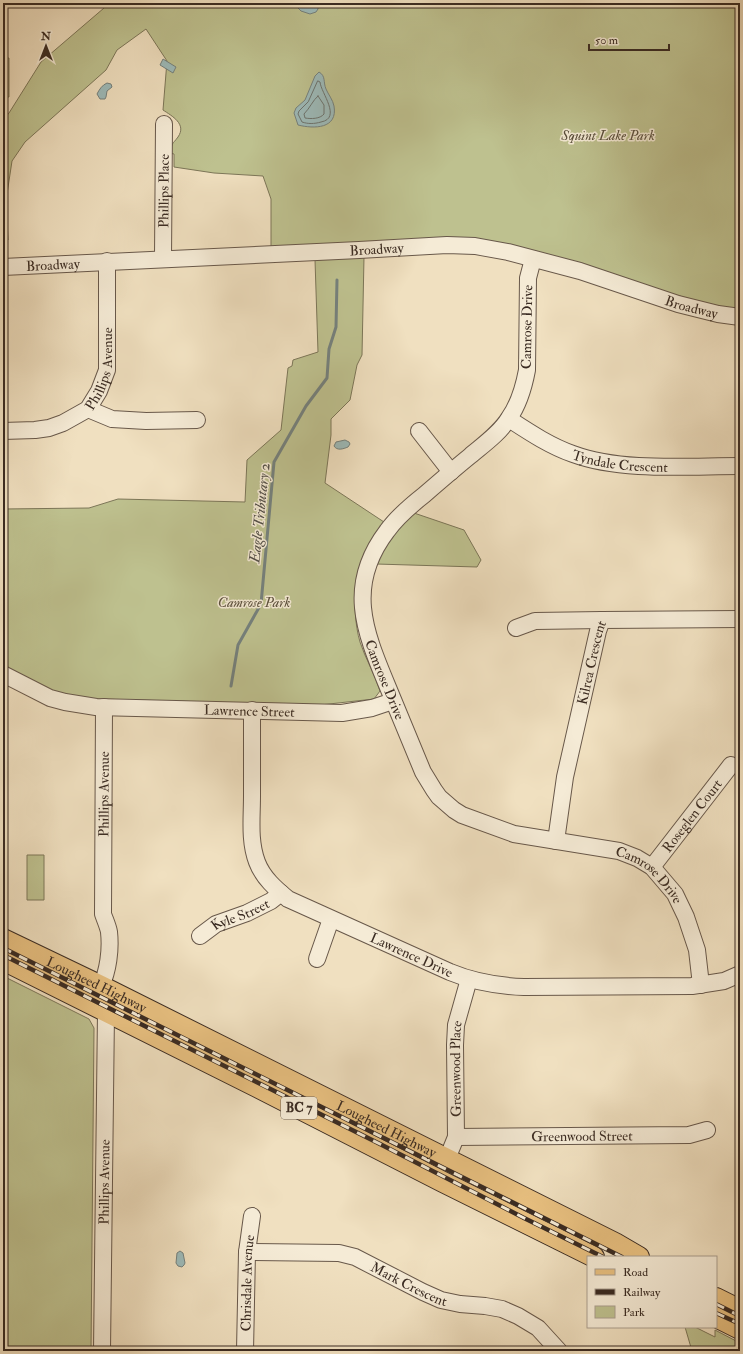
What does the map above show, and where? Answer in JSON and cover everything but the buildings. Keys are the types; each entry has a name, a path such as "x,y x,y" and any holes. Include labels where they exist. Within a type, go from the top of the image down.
{"main road":[{"name":"Lougheed Highway","path":"3,939 101,986 615,1243 637,1256"},
{"name":"Lougheed Highway","path":"3,960 592,1256"},
{"path":"717,1298 740,1310"},
{"path":"717,1318 740,1329"}],"street":[{"name":"Phillips Place","path":"163,258 164,124"},
{"name":"Broadway","path":"3,266 460,245 493,249 533,259 597,276 678,304 718,314 740,317"},
{"name":"Camrose Drive","path":"533,259 528,278 527,370 521,393 509,419 488,440 395,520 379,542 371,558 366,574 362,600 363,618 369,641 423,772 434,790 446,804 462,815 505,832 526,837 619,851 652,866 674,894 686,917 697,950 701,985"},
{"name":"Phillips Avenue","path":"3,431 49,428 88,409 99,391 107,370 107,261"},
{"path":"88,409 112,419 146,421 197,420"},
{"name":"Tyndale Crescent","path":"509,419 540,439 573,454 602,462 637,466 740,466"},
{"path":"419,431 450,472"},
{"name":"Kilrea Crescent","path":"556,841 565,777 598,631 602,620 740,619"},
{"path":"516,628 535,621 602,620"},
{"path":"3,674 50,698 65,702 104,707"},
{"name":"Lawrence Street","path":"104,707 342,713 372,708 393,701"},
{"name":"Phillips Avenue","path":"101,986 105,977 109,952 108,932 103,914 104,707"},
{"name":"Lawrence Drive","path":"252,710 253,846 257,862 266,878 288,899 450,972 469,979 498,985 524,987 701,985 724,981 740,974"},
{"name":"Roseglen Court","path":"652,866 731,765"},
{"name":"Kyle Street","path":"200,936 216,924 247,913 271,901 281,893"},
{"path":"317,959 331,919"},
{"name":"Greenwood Place","path":"447,1159 456,1137 456,1025 469,979"},
{"name":"Phillips Avenue","path":"102,1351 106,1012"},
{"name":"Greenwood Street","path":"456,1137 689,1135 708,1130"},
{"name":"Chrisdale Avenue","path":"245,1351 247,1252 252,1216"},
{"name":"Mark Crescent","path":"247,1252 339,1253 355,1257 441,1300 502,1309 518,1316 538,1328 559,1351"}],"green space":[{"name":"Squint Lake Park","path":"105,3 740,3 740,311 718,308 493,243 271,247 271,199 263,176 214,173 174,167 174,154 170,153 172,145 178,137 181,128 177,121 163,110 167,61 146,29 117,50 106,70 25,142 12,161 7,194 8,240 3,241 3,120 41,62 104,8"},
{"path":"3,58 9,58 9,97 3,97"},
{"name":"Camrose Park","path":"364,257 362,355 357,365 350,400 331,419 331,435 325,483 384,522 356,586 355,593 355,614 358,635 380,691 374,699 320,705 72,697 45,688 3,666 3,509 89,508 118,499 245,502 247,460 281,430 288,368 292,366 293,360 318,352 315,260"},
{"path":"414,513 464,530 481,560 477,567 376,564 392,536"},
{"path":"27,855 44,855 44,900 27,900"},
{"path":"3,976 89,1019 94,1028 91,1351 3,1351"},
{"path":"685,1328 697,1328 715,1337 715,1330 740,1343 740,1351 692,1351"}],"water":[{"path":"293,3 318,3 318,9 316,12 310,14 301,11"},
{"path":"163,59 176,67 173,73 160,65"},
{"path":"319,72 324,77 326,89 332,99 334,114 329,123 324,126 311,127 298,125 294,113 296,108 305,100 315,76"},
{"path":"107,83 111,84 112,87 107,91 105,99 100,99 97,94 102,86"},
{"path":"345,440 350,444 348,447 342,449 335,448 334,446 336,442"},
{"path":"180,1251 183,1253 185,1263 182,1267 178,1266 176,1263 177,1253"}],"waterway":[{"name":"Eagle Tributary 2","path":"231,686 238,645 261,604 274,462 306,406 327,378 329,349 336,327 337,280"}],"railway":[{"path":"3,948 620,1256"},
{"path":"3,955 601,1256"},
{"path":"717,1304 740,1316"},
{"path":"717,1313 740,1324"}]}
